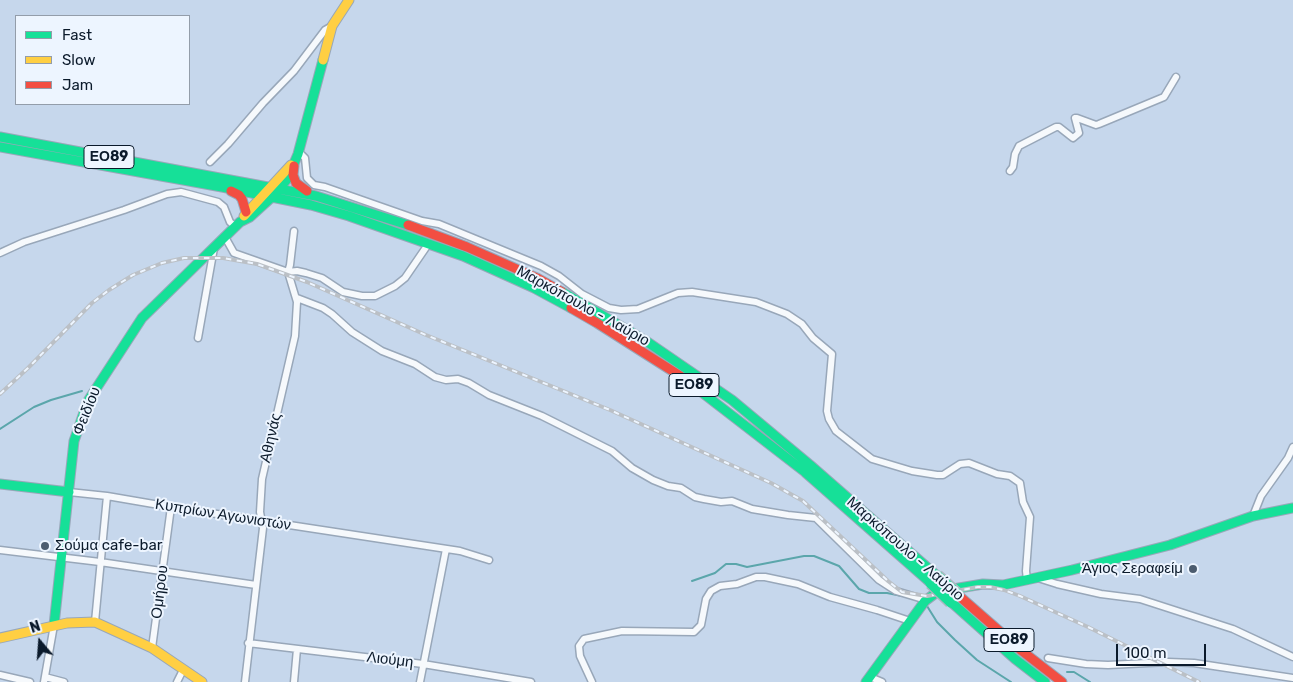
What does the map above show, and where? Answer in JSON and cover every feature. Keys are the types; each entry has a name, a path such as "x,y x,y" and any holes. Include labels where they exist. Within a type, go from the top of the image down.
{"main road":[{"path":"271,192 288,178 294,166 332,26 349,0"},
{"name":"Μαρκόπουλο - Λαύριο","path":"0,137 271,192 430,243 498,271 562,303 627,341 687,380 805,472 934,580 1062,682"},
{"name":"Μαρκόπουλο - Λαύριο","path":"0,147 222,187 316,196 386,217 467,247 537,278 609,318 694,372 732,400 804,459 934,580"},
{"path":"271,192 298,154"},
{"path":"294,166 294,179 298,186 316,196"},
{"path":"222,187 238,195 244,204 241,220"},
{"name":"Φειδίου","path":"54,625 60,557 76,434 88,401 142,318 241,220 250,217 271,192"},
{"name":"Κυπρίων Αγωνιστών","path":"0,484 69,492"},
{"path":"954,595 970,585 1003,584 1072,570 1170,545 1253,516 1293,508"},
{"name":"Μαρκόπουλο - Λαύριο","path":"954,595 1015,659 1045,682"},
{"path":"868,680 910,621 930,598"},
{"path":"0,638 54,625 95,622 152,648 202,682"}],"street":[{"path":"210,162 294,70 325,30 332,26"},
{"path":"1010,171 1013,168 1015,154 1019,146 1056,127 1059,127 1070,137 1076,136 1079,130 1075,118 1096,125 1099,124 1164,96 1176,76"},
{"path":"298,154 305,158 307,178 314,185 325,187 422,221 439,224 541,266 582,294 609,308 621,310 638,309 678,293 692,292 756,302 787,314 802,324 813,338 832,354 827,406 829,419 836,430 872,459 912,471 937,475 943,475 960,464 969,463 997,474 1010,476 1020,483 1023,502 1030,517 1026,571 1032,579 1101,594 1140,598 1233,629 1293,657"},
{"path":"0,253 24,242 167,194 181,192 218,202 224,207 230,222 241,220"},
{"path":"288,272 294,231"},
{"path":"225,237 234,253 288,272 297,271 322,278 343,292 375,296 388,291 405,278 430,243"},
{"path":"198,338 214,247"},
{"name":"Αθηνάς","path":"245,682 248,643 263,528 260,512 262,479 295,336 297,298 288,272"},
{"path":"297,298 323,308 382,351 415,364 436,377 446,380 458,379 469,383 489,395 542,416 612,451 632,468 652,480 668,486 681,488 695,497 721,502 732,501 752,509 816,518 879,580 896,590 930,598"},
{"path":"1253,516 1261,496 1288,458 1293,447"},
{"name":"Κυπρίων Αγωνιστών","path":"69,492 107,496 460,551 489,560"},
{"path":"95,622 107,496"},
{"name":"Ομήρου","path":"152,648 171,507"},
{"path":"420,682 446,549"},
{"path":"0,551 100,562 256,585"},
{"path":"592,682 580,656 580,646 584,639 622,631 694,632 701,625 706,599 711,591 720,586 737,584 756,577 766,577 798,584 830,597 910,621"},
{"name":"Φειδίου","path":"45,679 54,625"},
{"name":"Λιούμη","path":"248,643 423,664 530,682"},
{"path":"294,682 298,649"},
{"path":"1048,658 1086,664 1108,665 1168,662 1194,663 1293,678"},
{"path":"177,682 183,670"},
{"path":"0,675 30,682"},
{"path":"45,679 64,682"},
{"path":"868,680 882,682"}],"waterway":[{"path":"0,429 34,407 82,391"},
{"path":"692,581 715,573 726,564 747,567 804,556 814,556 839,566 859,589 869,593 887,593 902,596"},
{"path":"927,606 937,622 977,660 1011,682"},
{"path":"1067,672 1074,672 1090,682"}],"railway":[{"path":"0,394 92,303 133,275 162,263 184,258 223,258 257,264 307,282 426,335 610,410 771,483 803,501 902,592 927,596 978,587 1004,590 1088,627 1199,682"}],"traffic: fast":[{"path":"54,625 74,441 88,401 142,318 240,222 250,217 272,197 288,178 298,154 323,60"},
{"path":"0,137 316,196 408,225"},
{"path":"0,147 311,205 349,216 463,256 534,288 571,308"},
{"path":"562,292 646,341 732,400 937,576"},
{"path":"682,377 805,472 931,583"},
{"path":"0,484 69,492"},
{"path":"953,589 983,584 1003,585 1072,570 1170,545 1253,516 1293,508"},
{"path":"937,576 958,595"},
{"path":"931,583 951,602"},
{"path":"866,682 925,601 933,595"},
{"path":"951,602 1015,659 1045,682"}],"traffic: slow":[{"path":"323,60 332,26 349,0"},
{"path":"244,216 291,165"},
{"path":"0,638 67,623 95,622 152,648 202,682"}],"traffic: jam":[{"path":"294,166 293,175 296,183 307,191"},
{"path":"231,191 242,199 246,212"},
{"path":"408,225 467,247 537,278 562,292"},
{"path":"571,308 682,377"},
{"path":"958,595 1022,651 1062,682"}],"place":[{"name":"Σούμα cafe-bar","path":"45,546"},
{"name":"Άγιος Σεραφείμ","path":"1193,569"}]}
